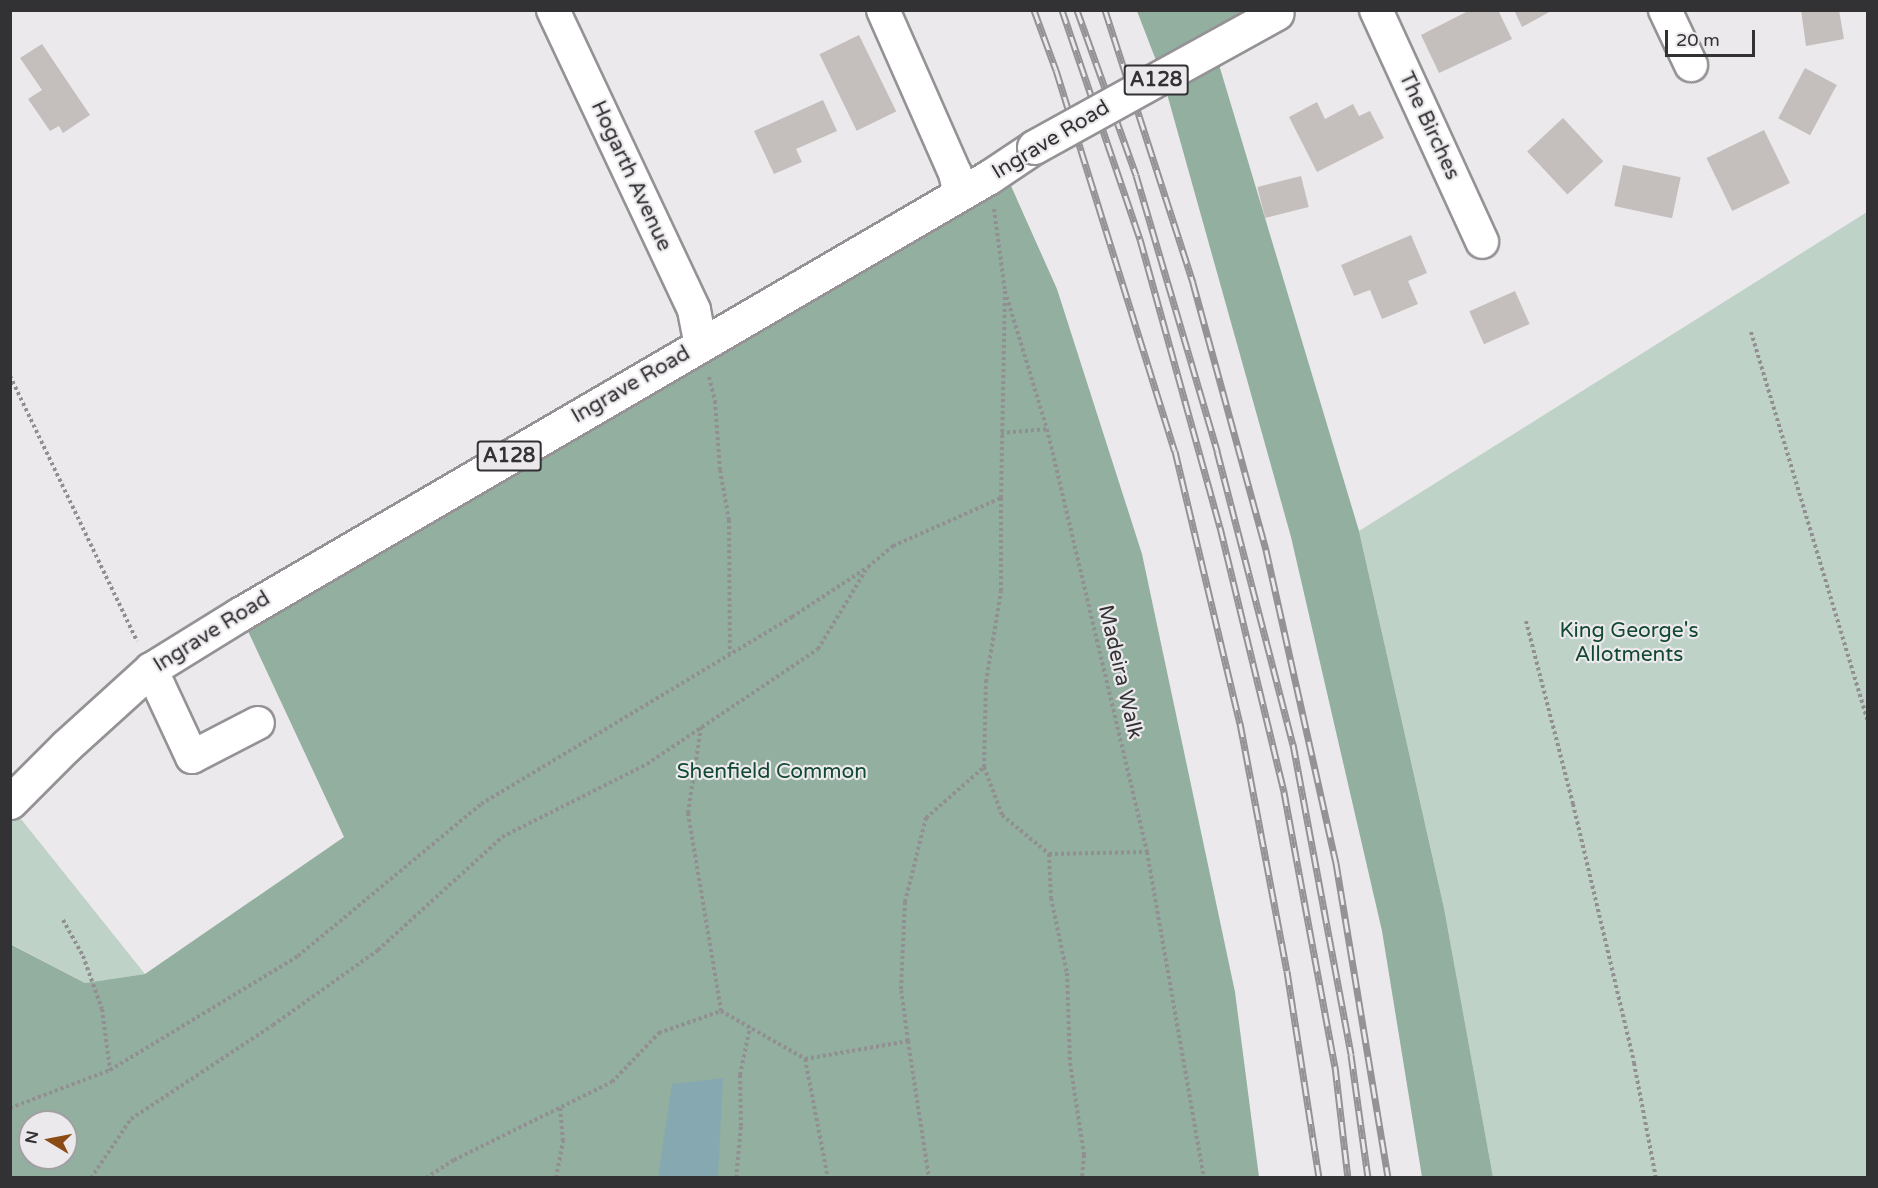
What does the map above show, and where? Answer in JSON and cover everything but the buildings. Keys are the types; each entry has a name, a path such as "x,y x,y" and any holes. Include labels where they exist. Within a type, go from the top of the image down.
{"main road":[{"name":"Ingrave Road","path":"10,802 66,746 151,669 240,614 989,177 1034,147 1279,12"}],"street":[{"name":"Hogarth Avenue","path":"553,10 694,310 701,345"},
{"path":"883,10 955,172 960,194"},
{"name":"The Birches","path":"1376,10 1482,242"},
{"path":"1665,10 1691,64"},
{"path":"151,669 192,757 258,723"}],"path":[{"name":"Madeira Walk","path":"989,177 1005,291 1047,429 1147,852 1204,1178"},
{"path":"1005,291 1001,433 1001,591 986,682 984,767 1002,815 1049,854 1147,852"},
{"path":"1751,332 1868,721"},
{"path":"701,345 715,401 720,470 729,520 730,654"},
{"path":"10,376 151,669"},
{"path":"1001,433 1047,429"},
{"path":"10,1108 110,1070 298,956 481,804 730,654 868,567 893,546 1001,498"},
{"path":"91,1178 131,1119 273,1025 378,950 502,837 647,764 818,649 868,567"},
{"path":"1526,621 1573,804 1634,1063 1656,1178"},
{"path":"701,727 688,813 721,1011"},
{"path":"929,1178 901,989 905,902 926,818 984,767"},
{"path":"1049,854 1051,898 1066,973 1070,1063 1084,1155 1082,1178"},
{"path":"63,920 83,956 102,1009 110,1070"},
{"path":"426,1178 454,1160 612,1082 659,1033 721,1011 805,1059 908,1041"},
{"path":"736,1178 741,1126 740,1075 750,1027"},
{"path":"805,1059 828,1178"},
{"path":"556,1178 563,1141 560,1108"}],"green space":[{"path":"1137,11 1281,11 1214,48 1359,531 1444,908 1493,1177 1422,1177 1382,931 1291,537 1162,76"},
{"name":"Shenfield Common","path":"1003,168 1057,289 1142,554 1235,992 1259,1177 11,1177 10,944 85,983 145,974 344,837 240,614"},
{"name":"King George's Allotments","path":"1867,212 1867,1177 1493,1177 1444,908 1359,531"},
{"path":"10,805 145,974 85,983 11,944"}],"water":[{"path":"723,1078 718,1177 658,1177 672,1084"}],"railway":[{"path":"1034,10 1056,70 1175,451 1240,723 1287,971 1319,1178"},
{"path":"1062,10 1140,239 1220,527 1284,792 1335,1066 1348,1178"},
{"path":"1077,10 1136,175 1217,451 1293,744 1351,1055 1368,1178"},
{"path":"1105,10 1193,283 1266,550 1336,863 1388,1178"}]}
